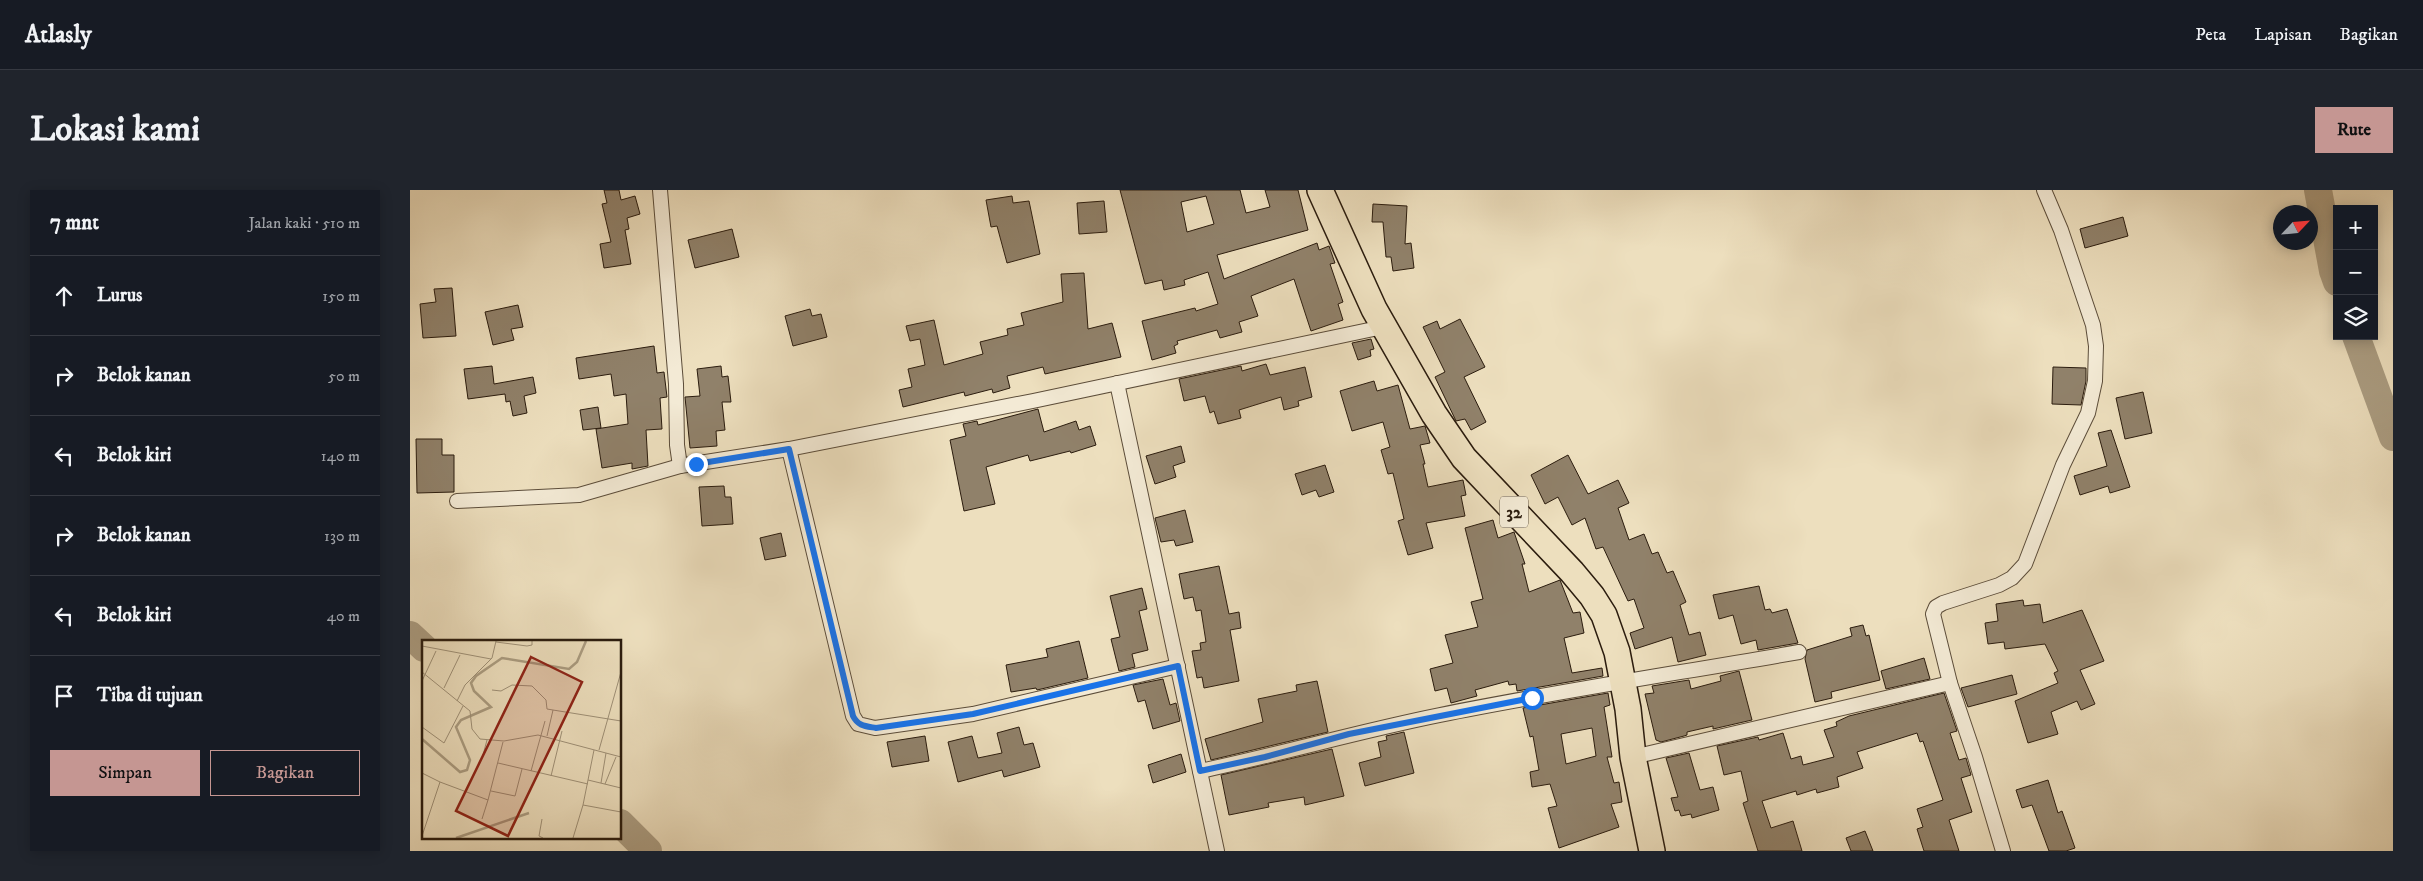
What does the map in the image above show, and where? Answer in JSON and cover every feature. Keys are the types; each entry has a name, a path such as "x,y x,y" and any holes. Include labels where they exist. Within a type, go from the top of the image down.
{"highway":[{"name":"32","path":"1320,190 1383,327 1434,414 1464,458 1592,596 1604,615 1617,652 1633,757 1652,851"}],"street":[{"path":"660,190 676,384 677,445 680,466"},
{"path":"2003,851 1975,757 1950,683 1933,614 1936,608 1943,603 1999,585 2012,578 2024,564 2063,464 2088,412 2095,381 2096,346 2093,326 2061,230 2044,190"},
{"path":"457,500 579,495 680,466 789,449 1033,402 1383,327"},
{"path":"1117,383 1218,851"},
{"path":"789,449 853,716 858,724 876,728 973,714 1178,666"},
{"path":"1200,771 1441,715 1799,652"},
{"path":"1633,757 1950,683"}],"building":[{"path":"604,190 619,190 621,200 635,196 640,214 627,218 629,229 625,230 631,264 604,268 600,244 611,242 602,204 607,203"},
{"path":"1120,190 1240,190 1246,213 1270,207 1265,190 1298,190 1308,230 1217,255 1224,279 1317,243 1319,250 1329,246 1335,263 1330,264 1343,302 1338,304 1343,320 1311,331 1294,279 1251,296 1258,316 1239,322 1242,332 1220,338 1217,330 1177,341 1178,344 1174,346 1176,353 1152,360 1142,321 1195,308 1196,311 1218,304 1208,272 1184,280 1185,285 1164,290 1162,280 1145,284","holes":["1206,196 1214,224 1187,232 1181,202"]},
{"path":"1012,196 1013,203 1029,201 1040,254 1007,263 997,226 991,227 986,200"},
{"path":"1104,201 1107,232 1079,234 1077,203"},
{"path":"1373,204 1407,206 1405,244 1411,243 1414,268 1393,271 1391,257 1386,257 1383,222 1372,222"},
{"path":"2123,217 2128,236 2085,248 2080,229"},
{"path":"732,229 739,257 695,268 688,240"},
{"path":"1084,273 1088,329 1112,323 1121,357 1045,374 1043,367 1007,376 1010,388 993,393 992,389 965,396 964,392 903,407 899,390 912,387 908,369 925,365 920,339 910,341 906,326 934,320 944,365 983,354 980,342 1008,335 1007,329 1024,325 1021,313 1063,302 1061,274"},
{"path":"452,288 456,336 423,338 420,304 436,302 434,289"},
{"path":"518,305 523,327 511,329 514,340 493,345 485,312"},
{"path":"810,309 812,316 821,314 827,337 793,346 785,316"},
{"path":"1460,319 1485,367 1464,377 1486,422 1471,430 1465,419 1456,421 1435,377 1445,372 1423,327 1437,321 1440,329"},
{"path":"1371,339 1374,349 1370,350 1371,356 1358,360 1352,343"},
{"path":"654,346 657,373 664,372 667,397 660,398 662,429 646,430 648,466 632,469 632,463 602,468 596,429 628,424 626,394 614,396 611,374 579,379 576,358"},
{"path":"1266,364 1270,375 1305,367 1312,397 1298,401 1299,406 1284,410 1281,397 1239,410 1241,418 1218,424 1214,411 1210,413 1205,396 1184,401 1179,379 1241,366 1242,371"},
{"path":"492,366 494,384 533,377 536,393 524,396 527,413 513,416 510,401 506,402 505,394 468,399 464,369"},
{"path":"721,366 722,377 728,376 731,402 722,402 725,430 716,431 717,446 690,448 685,397 700,396 697,369"},
{"path":"2053,367 2086,368 2086,381 2081,405 2052,404"},
{"path":"1374,381 1377,391 1398,385 1410,429 1425,426 1430,443 1420,445 1428,487 1463,480 1466,495 1461,496 1465,516 1426,523 1433,548 1408,555 1398,521 1404,519 1393,473 1388,474 1381,450 1390,447 1383,422 1352,431 1340,391"},
{"path":"2143,392 2152,433 2125,439 2116,398"},
{"path":"598,407 601,428 583,430 580,410"},
{"path":"1038,409 1044,432 1076,421 1079,430 1090,426 1096,445 1071,453 1070,451 1030,461 1028,455 986,467 995,504 964,511 950,440 966,436 963,424 977,421 978,425"},
{"path":"2111,430 2130,487 2110,493 2108,486 2080,495 2074,476 2107,466 2098,433"},
{"path":"416,439 442,439 442,455 454,455 454,492 417,493"},
{"path":"1181,446 1185,462 1173,466 1176,477 1155,484 1146,456"},
{"path":"1568,455 1588,494 1618,480 1629,503 1618,508 1629,540 1644,534 1652,554 1658,552 1667,573 1673,571 1686,602 1680,605 1689,635 1700,632 1706,655 1678,662 1672,637 1635,649 1630,633 1644,628 1634,599 1628,601 1603,547 1596,549 1585,518 1572,525 1558,497 1545,504 1531,475"},
{"path":"1325,465 1334,492 1319,497 1316,490 1302,495 1295,474"},
{"path":"724,486 725,497 731,497 733,524 702,526 699,487"},
{"path":"1185,510 1193,542 1176,546 1174,540 1161,542 1155,518"},
{"path":"1493,520 1498,538 1514,532 1525,564 1522,564 1529,592 1560,580 1573,613 1580,612 1584,633 1564,638 1572,673 1602,668 1603,676 1517,691 1516,684 1509,685 1508,681 1475,690 1477,696 1451,703 1447,688 1435,691 1430,669 1453,663 1445,635 1478,627 1471,602 1483,599 1465,528"},
{"path":"781,533 786,556 765,560 760,538"},
{"path":"1219,566 1229,614 1239,612 1241,628 1230,630 1239,681 1204,688 1202,677 1197,678 1192,651 1201,650 1200,643 1206,642 1201,610 1196,611 1193,597 1184,599 1179,574"},
{"path":"1759,586 1765,610 1770,609 1772,613 1787,609 1798,643 1758,650 1756,640 1741,644 1733,615 1719,619 1713,595"},
{"path":"1142,588 1147,609 1139,611 1148,650 1132,654 1135,667 1119,671 1111,639 1120,637 1110,596"},
{"path":"2023,600 2024,606 2040,604 2043,623 2082,610 2104,661 2080,670 2095,704 2081,710 2077,701 2051,712 2058,734 2028,743 2015,701 2058,683 2054,673 2058,671 2045,644 2005,649 2004,642 1988,644 1985,623 1998,621 1996,604"},
{"path":"1863,625 1866,636 1869,635 1880,680 1831,692 1832,698 1815,702 1805,659 1807,650 1852,636 1850,628"},
{"path":"1079,641 1088,678 1037,690 1036,688 1011,692 1006,665 1048,657 1046,649"},
{"path":"1924,658 1930,679 1886,689 1881,671"},
{"path":"1739,671 1752,720 1713,729 1713,726 1687,732 1687,735 1661,742 1656,740 1645,694 1654,693 1652,686 1689,680 1691,689 1721,681 1720,676"},
{"path":"2012,675 2017,694 1968,707 1961,688"},
{"path":"1163,679 1170,705 1176,703 1180,721 1153,729 1145,700 1138,702 1133,685"},
{"path":"1317,681 1328,732 1211,760 1205,739 1263,722 1258,699 1297,691 1296,685"},
{"path":"1608,693 1610,705 1604,707 1612,757 1607,757 1614,783 1619,782 1622,802 1611,804 1619,827 1559,848 1548,808 1557,806 1550,784 1532,787 1530,772 1539,770 1533,736 1530,737 1523,708","holes":["1592,728 1596,756 1566,764 1561,734"]},
{"path":"1944,693 1957,731 1950,733 1959,760 1966,758 1971,775 1961,778 1972,812 1949,820 1959,851 1924,851 1917,829 1923,827 1917,809 1943,800 1923,741 1920,742 1917,733 1857,752 1863,768 1837,777 1839,787 1817,793 1816,789 1797,795 1796,791 1762,801 1771,828 1793,821 1802,851 1758,851 1743,803 1748,801 1741,771 1724,775 1717,746 1758,737 1759,740 1783,733 1791,759 1801,756 1803,765 1834,757 1824,730 1837,726 1836,722 1849,716"},
{"path":"1019,727 1024,745 1033,743 1040,767 1004,777 1002,770 958,782 948,742 972,736 978,758 1002,753 997,733"},
{"path":"1404,732 1414,773 1365,786 1359,763 1381,757 1378,742 1387,740 1386,736"},
{"path":"925,736 929,761 892,767 887,742"},
{"path":"1332,749 1344,796 1305,805 1304,797 1268,803 1269,807 1229,815 1221,775"},
{"path":"1689,753 1700,790 1713,787 1719,810 1692,818 1691,814 1681,816 1679,810 1675,811 1671,798 1678,797 1666,758"},
{"path":"1181,754 1186,772 1153,783 1148,765"},
{"path":"2048,780 2058,813 2062,811 2075,848 2066,851 2049,851 2032,805 2022,808 2016,790"},
{"path":"1865,831 1873,851 1851,851 1846,838"}],"waterway":[{"path":"2318,190 2333,271"},
{"path":"2357,340 2393,437"},
{"path":"410,635 422,646"},
{"path":"621,824 648,851"}],"route":[{"path":"696,464 789,449 853,716 858,724 864,726 876,728 973,714 1178,666 1200,771 1265,757 1349,734 1532,698"}]}
